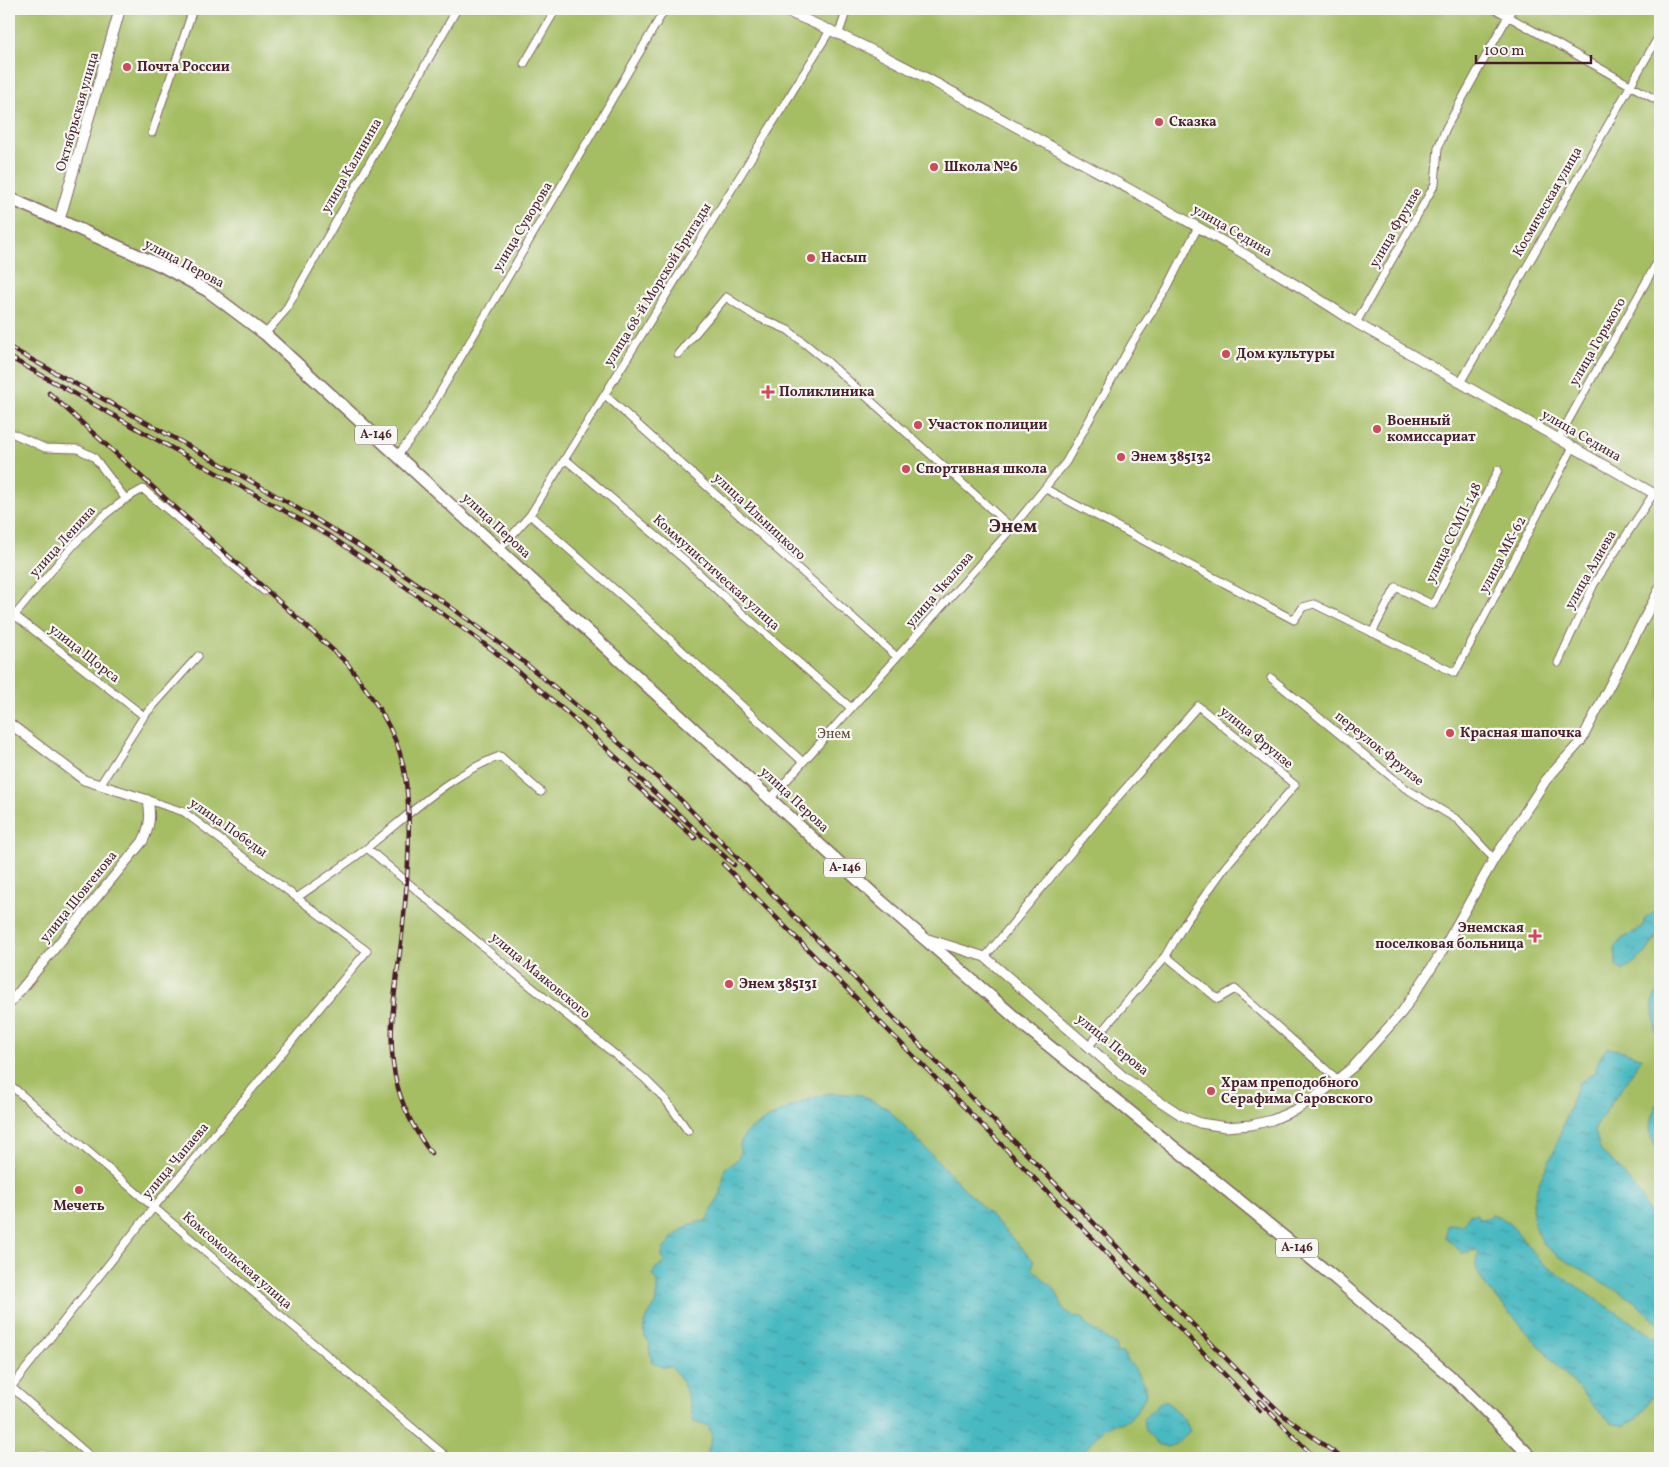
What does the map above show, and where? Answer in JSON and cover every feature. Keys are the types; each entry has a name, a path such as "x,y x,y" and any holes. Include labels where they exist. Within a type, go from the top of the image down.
{"highway":[{"name":"улица Перова","path":"9,198 162,266 200,287 265,334 920,936 1052,1048 1336,1279 1457,1382 1532,1458"}],"main road":[{"name":"Октябрьская улица","path":"59,221 120,9"}],"street":[{"path":"152,133 193,9"},
{"name":"улица Калинина","path":"265,334 285,310 457,9"},
{"path":"524,64 556,9"},
{"name":"улица Суворова","path":"398,455 421,425 665,9"},
{"name":"улица Седина","path":"780,9 835,31 899,62 1198,227 1460,383 1659,496"},
{"name":"улица 68-й Морской Бригады","path":"499,550 530,515 835,31 846,9"},
{"path":"1495,9 1660,102"},
{"name":"улица Фрунзе","path":"1356,322 1435,184 1438,148 1446,128 1512,9"},
{"name":"Космическая улица","path":"1460,383 1660,34"},
{"name":"улица Чкалова","path":"771,798 1046,489 1066,462 1132,343 1166,290 1198,227"},
{"name":"улица Горького","path":"1558,439 1660,257"},
{"path":"678,354 726,297 755,316 788,330 822,357 1012,528"},
{"name":"улица Ильницкого","path":"605,395 897,657"},
{"path":"9,432 45,448 78,449 94,457 125,498"},
{"name":"улица МК-62","path":"1372,634 1456,673 1573,447"},
{"name":"Коммунистическая улица","path":"565,459 685,560 850,707"},
{"name":"улица ССМП-148","path":"1372,634 1396,587 1433,605 1498,470"},
{"name":"улица Ленина","path":"9,622 12,614 106,513 125,498 143,489 264,591"},
{"path":"1046,489 1294,620 1303,607 1314,604 1326,608 1372,634"},
{"name":"улица Алиева","path":"1558,663 1594,584 1659,496"},
{"path":"530,515 803,762"},
{"name":"улица Перова","path":"920,936 985,957 1125,1078 1180,1115 1200,1123 1226,1127 1251,1125 1272,1120 1297,1109 1338,1080 1381,1037 1402,1012 1442,950 1494,859 1546,780 1581,741 1660,588"},
{"name":"улица Щорса","path":"12,614 144,716"},
{"path":"100,785 144,716 198,656"},
{"name":"переулок Фрунзе","path":"1271,678 1405,788 1458,820 1494,859"},
{"name":"улица Фрунзе","path":"985,957 1102,815 1198,706 1295,785 1226,866 1185,923 1166,956 1088,1047"},
{"name":"улица Победы","path":"9,723 84,780 184,812 367,951"},
{"path":"298,897 368,848 400,820 478,764 500,756 540,792"},
{"name":"улица Шовгенова","path":"9,1004 143,840 150,827 151,814 148,800"},
{"name":"улица Маяковского","path":"368,848 518,976 644,1078 665,1099 688,1131"},
{"name":"улица Чапаева","path":"9,1388 154,1207 367,951"},
{"path":"1166,956 1218,999 1235,990 1338,1080"},
{"name":"Комсомольская улица","path":"9,1084 448,1458"},
{"path":"9,1388 92,1458"}],"green space":[{"name":"Энем","path":"9,9 1660,9 1660,1458 9,1458"}],"water":[{"path":"1660,907 1660,931 1646,953 1623,971 1616,966 1615,946 1622,939 1642,927 1645,918"},
{"path":"1660,989 1660,1033 1656,1032 1653,1003 1656,993"},
{"path":"1607,1048 1623,1051 1642,1058 1594,1129 1601,1151 1618,1167 1640,1195 1660,1236 1660,1322 1653,1319 1634,1301 1558,1256 1543,1244 1534,1223 1532,1207 1538,1185 1553,1153 1578,1084 1595,1072 1600,1057"},
{"path":"831,1093 862,1095 888,1109 1034,1261 1032,1268 1055,1291 1063,1309 1072,1316 1083,1319 1086,1325 1116,1345 1116,1352 1123,1353 1144,1383 1146,1394 1133,1416 1105,1428 1080,1458 1061,1456 1050,1458 712,1458 707,1452 712,1439 709,1426 693,1422 689,1401 680,1377 671,1367 661,1367 652,1362 649,1348 650,1343 645,1338 644,1322 655,1305 657,1282 652,1275 656,1268 665,1263 662,1257 663,1250 673,1237 690,1224 706,1221 721,1193 725,1168 739,1156 741,1140 745,1135 751,1129 785,1110"},
{"path":"1660,1100 1660,1152 1652,1140 1650,1126 1653,1113"},
{"path":"1477,1214 1479,1219 1490,1218 1492,1214 1505,1220 1549,1268 1660,1341 1660,1386 1637,1419 1624,1426 1611,1422 1598,1410 1487,1288 1476,1267 1479,1254 1475,1250 1462,1253 1446,1238 1447,1224 1462,1225 1469,1215"},
{"path":"1160,1402 1168,1402 1186,1422 1190,1431 1176,1444 1169,1447 1157,1444 1145,1431 1143,1419"}],"railway":[{"path":"9,347 323,523 457,611 554,687 677,796 1253,1386 1284,1416 1342,1458"},
{"path":"9,357 333,538 407,588 494,651 571,716 734,865"},
{"path":"49,393 347,663 388,724 403,765 409,830 405,900 392,1026 392,1052 395,1077 402,1101 414,1127 431,1153"},
{"path":"630,780 695,838"},
{"path":"723,864 1003,1146 1260,1411"},
{"path":"1259,1401 1315,1458"}],"place":[{"name":"Почта России","path":"127,67"},
{"name":"Сказка","path":"1159,122"},
{"name":"Школа №6","path":"934,167"},
{"name":"Насып","path":"811,258"},
{"name":"Дом культуры","path":"1226,354"},
{"name":"Поликлиника","path":"768,392"},
{"name":"Участок полиции","path":"918,425"},
{"name":"Военный комиссариат","path":"1377,429"},
{"name":"Энем 385132","path":"1121,457"},
{"name":"Спортивная школа","path":"906,469"},
{"name":"Красная шапочка","path":"1450,733"},
{"name":"Энемская поселковая больница","path":"1535,936"},
{"name":"Энем 385131","path":"729,984"},
{"name":"Храм преподобного Серафима Саровского","path":"1211,1091"},
{"name":"Мечеть","path":"79,1190"}],"district":[{"name":"Энем","path":"1013,527"}]}
